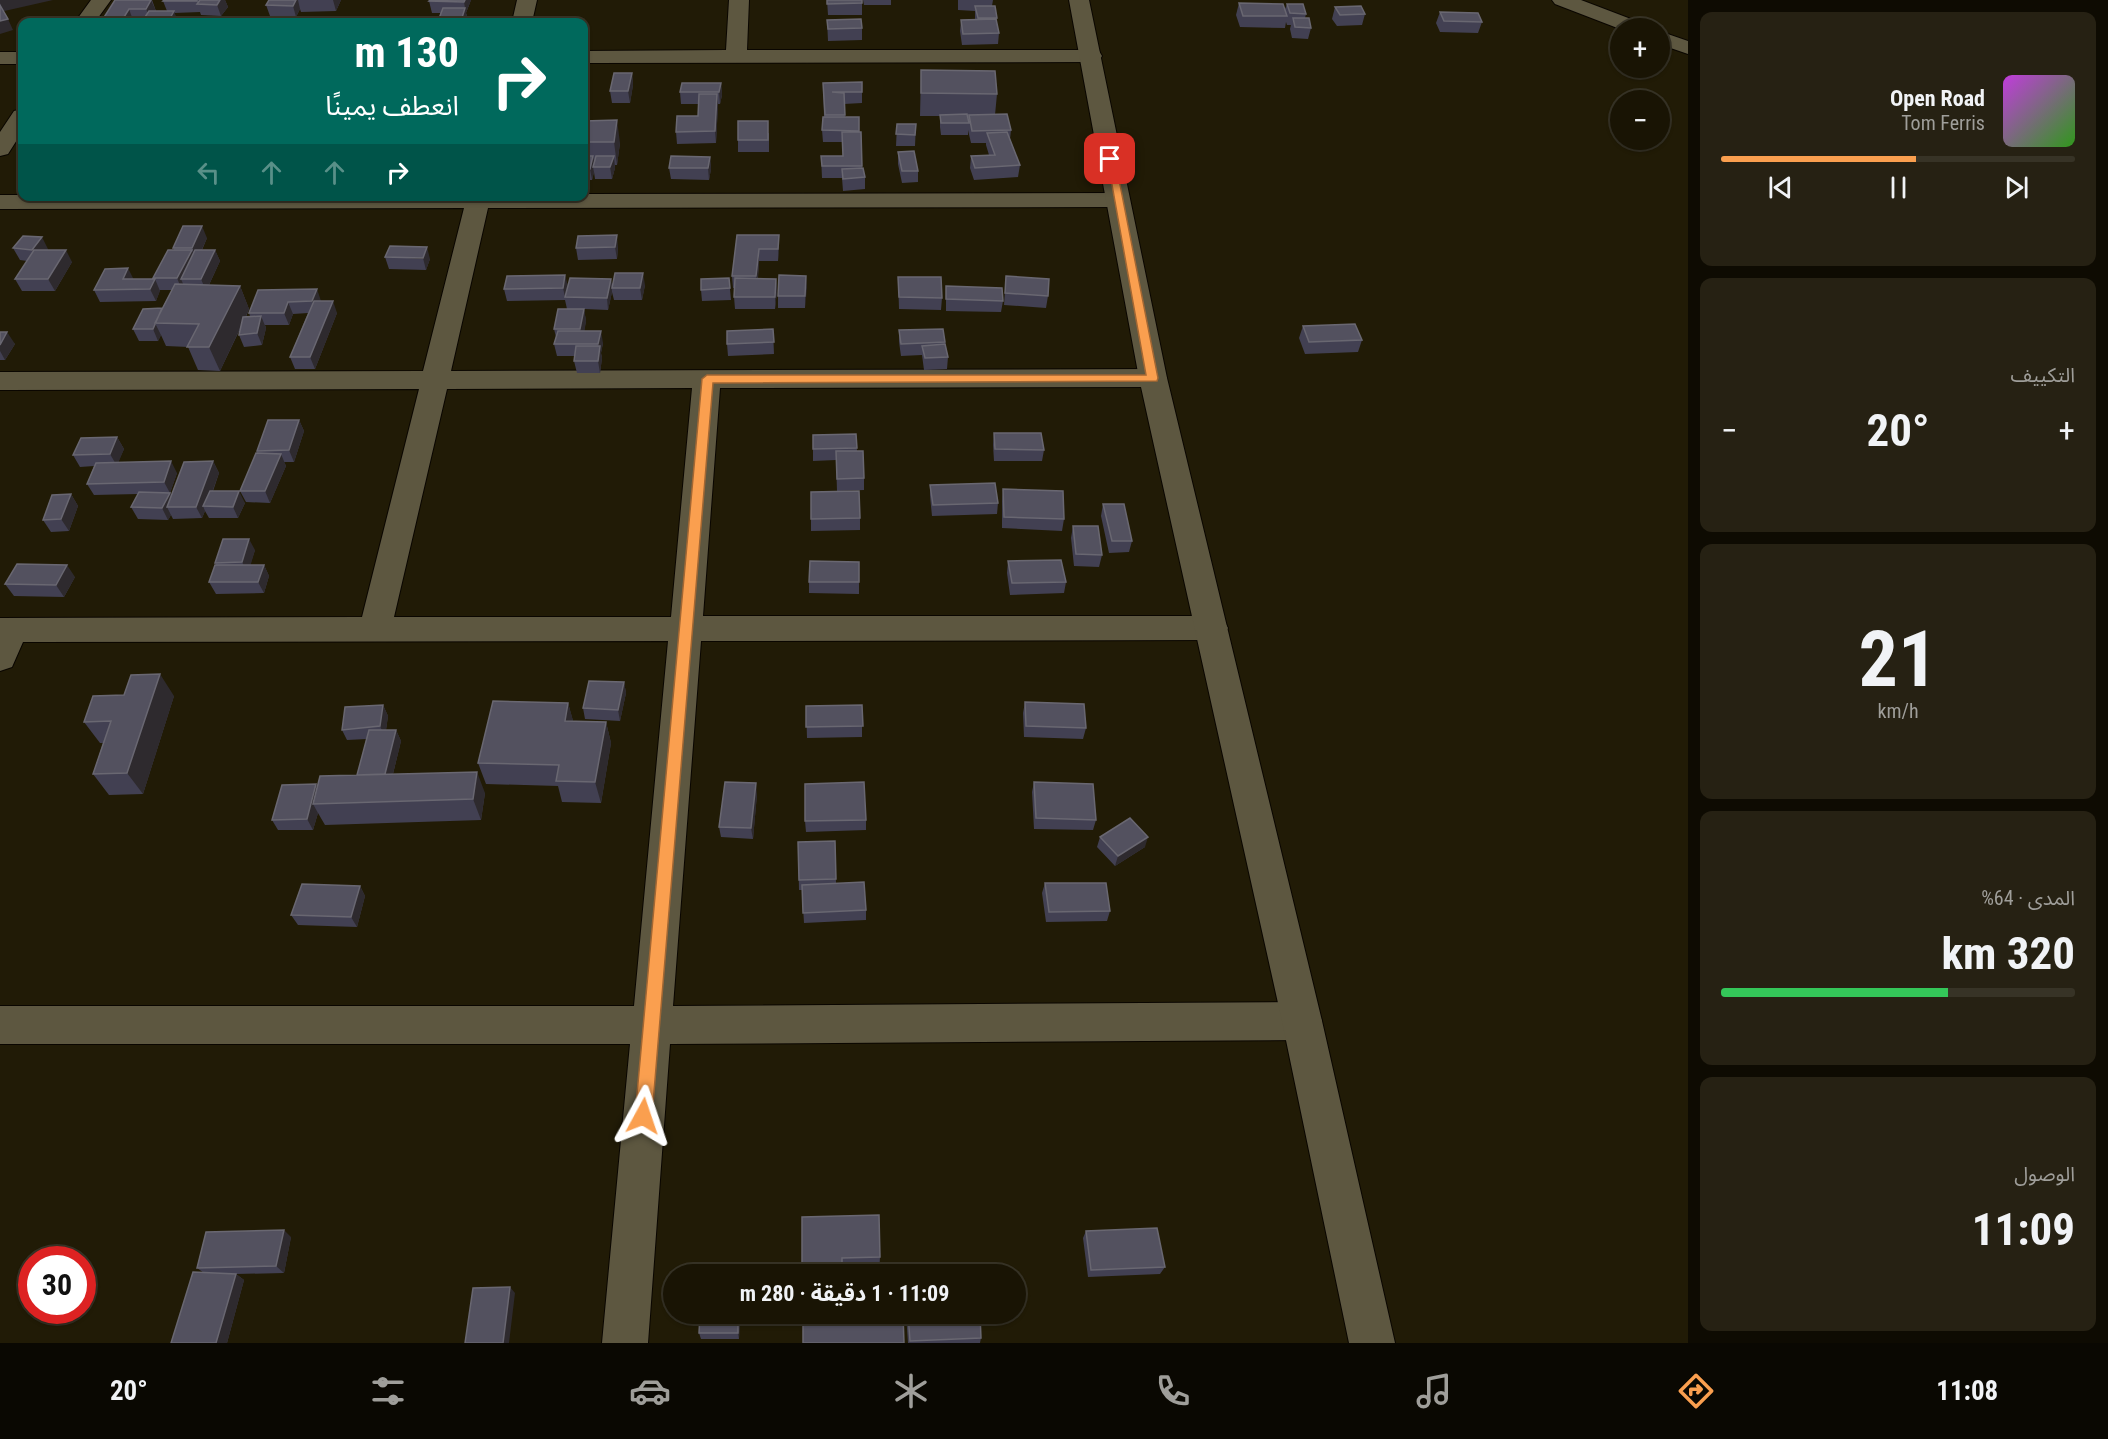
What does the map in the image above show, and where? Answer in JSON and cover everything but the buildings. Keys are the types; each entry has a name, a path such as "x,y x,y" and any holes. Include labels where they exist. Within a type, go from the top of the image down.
{"street":[{"path":"88,18 100,0"},
{"path":"523,18 527,0"},
{"path":"736,56 739,0"},
{"path":"1079,0 1153,378 1302,1021 1372,1343"},
{"path":"1562,0 1610,18"},
{"path":"1670,41 1688,48"},
{"path":"588,57 1091,56"},
{"path":"0,58 18,58"},
{"path":"0,149 18,122"},
{"path":"588,199 1118,200"},
{"path":"0,202 160,201"},
{"path":"375,629 479,201"},
{"path":"0,381 1153,378"},
{"path":"625,1343 707,379"},
{"path":"4,639 375,629 1212,628"},
{"path":"0,1025 651,1025 1302,1021"}],"route":[{"path":"643,1116 707,379 1153,378 1110,159"}]}
